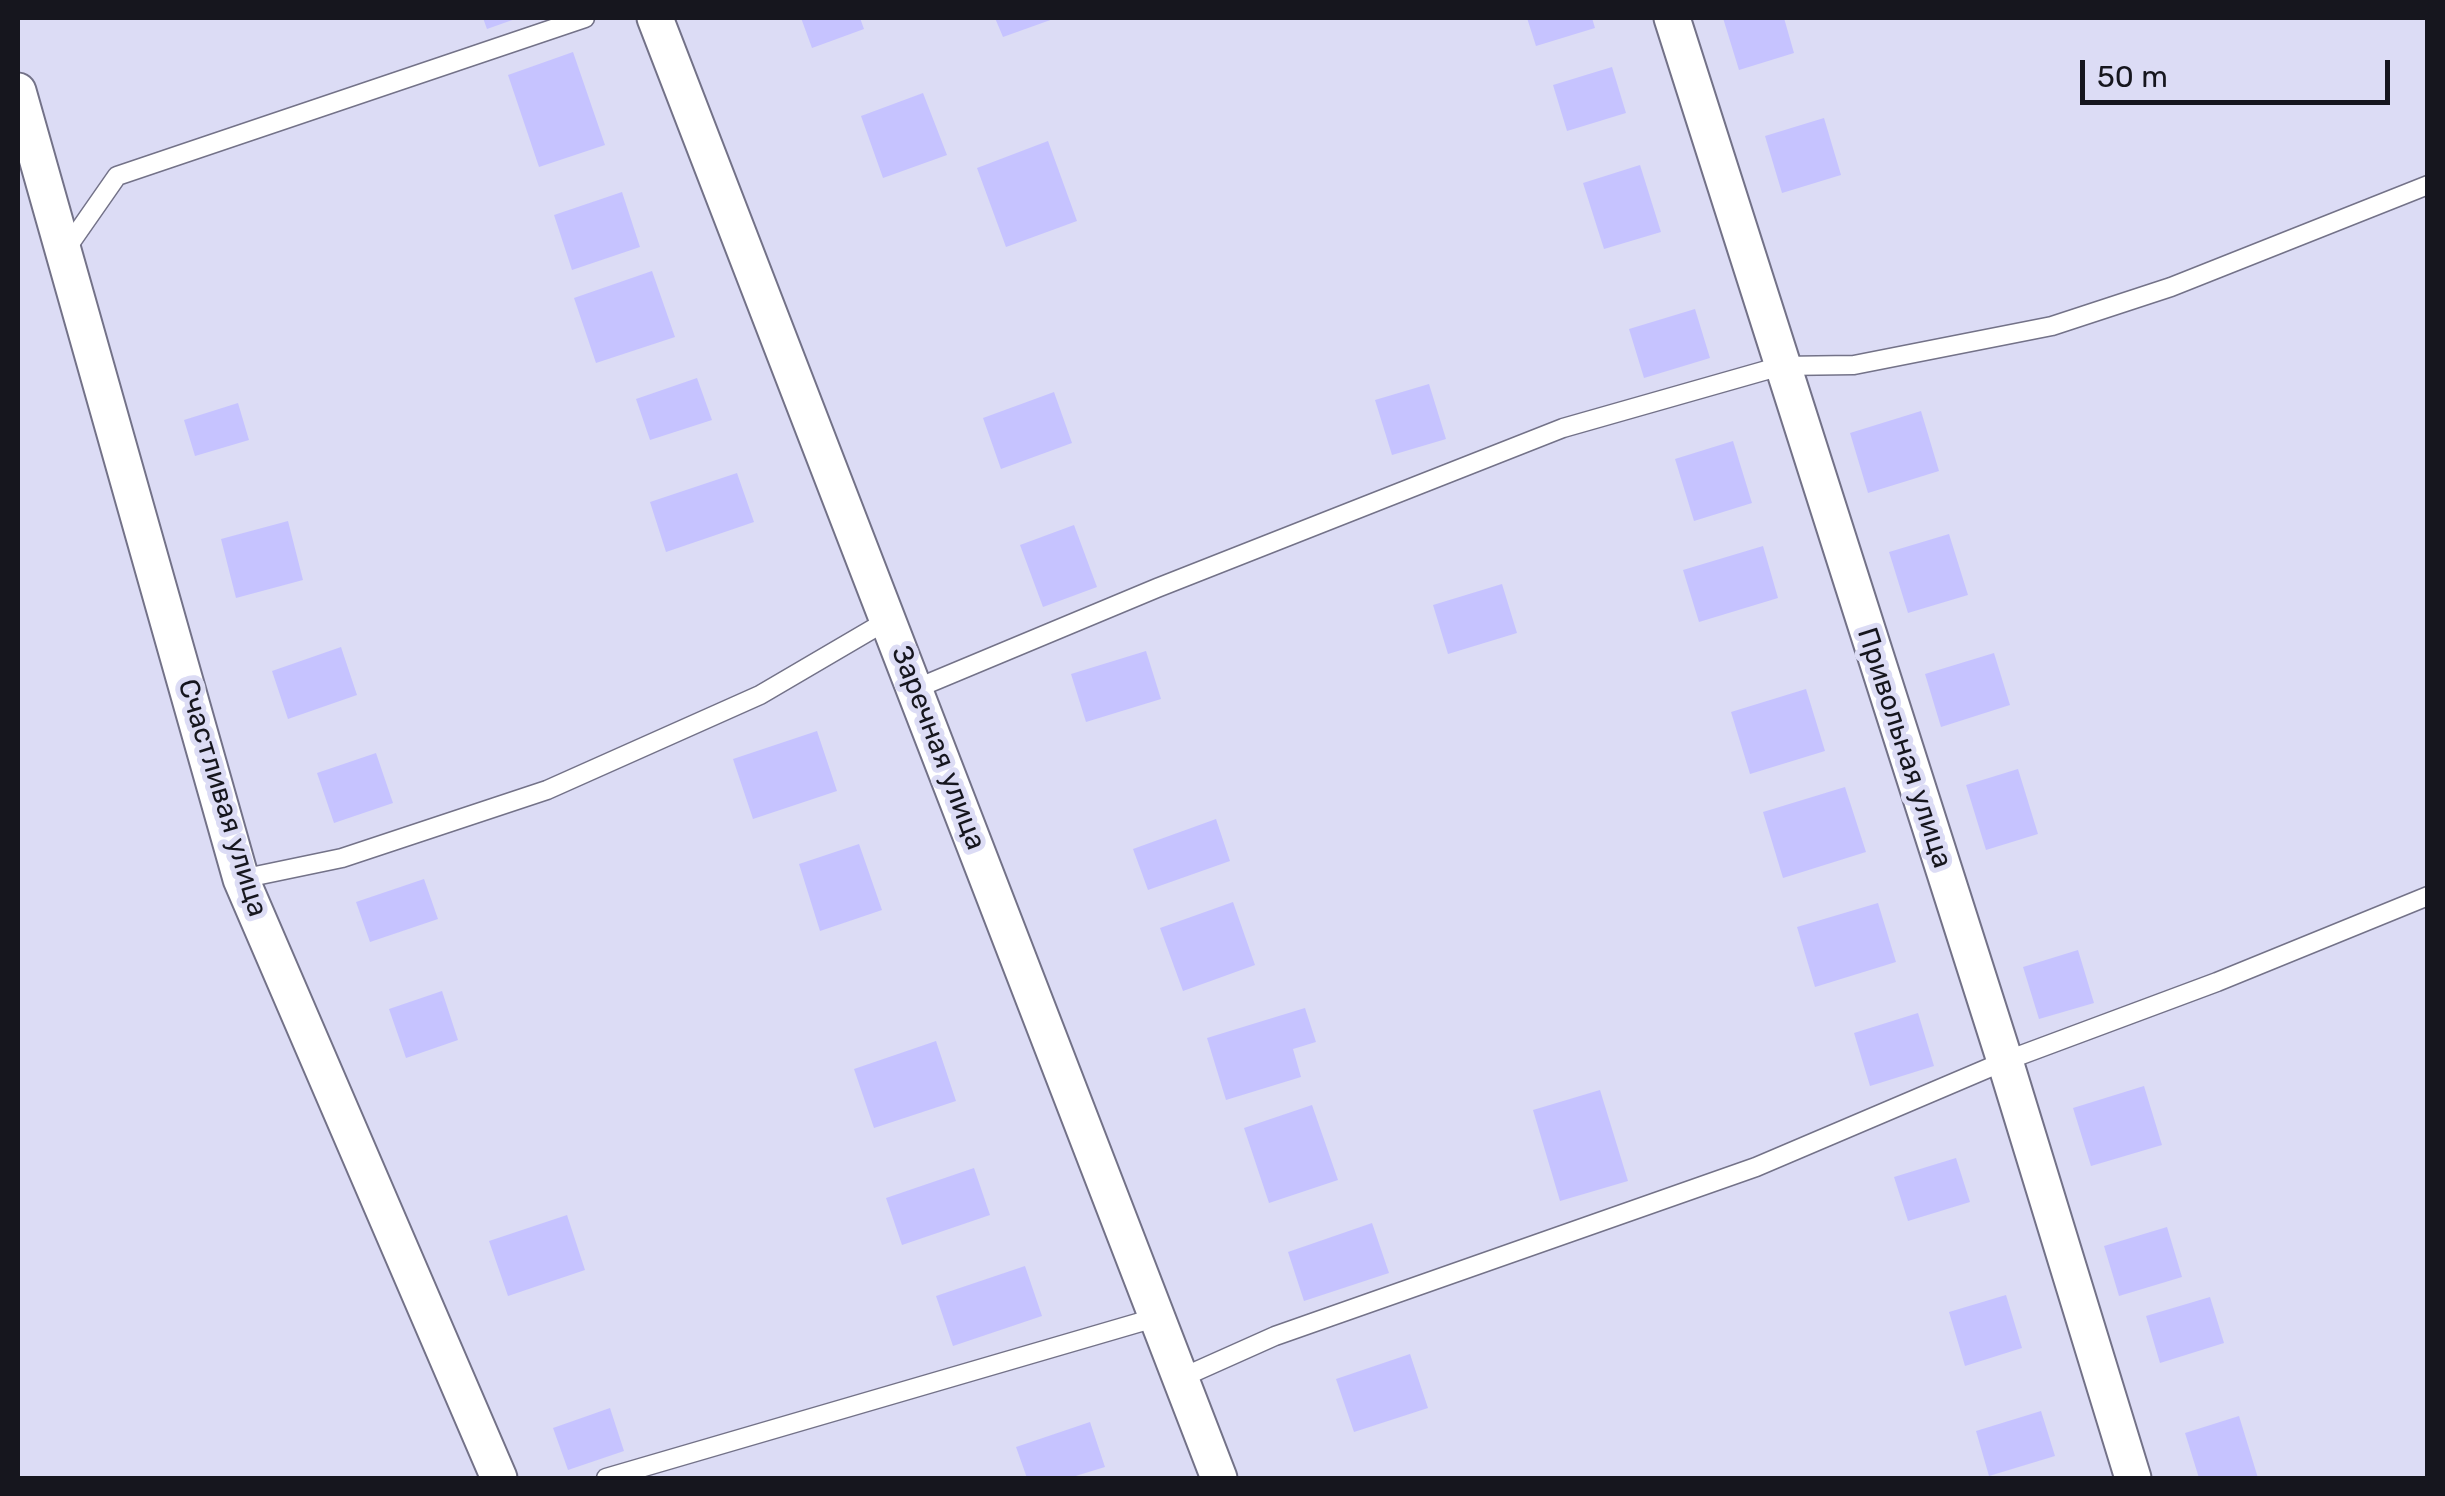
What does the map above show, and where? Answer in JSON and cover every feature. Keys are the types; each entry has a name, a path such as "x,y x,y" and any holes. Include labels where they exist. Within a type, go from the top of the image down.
{"street":[{"name":"Заречная улица","path":"656,18 1219,1478"},
{"name":"Привольная улица","path":"1672,18 2005,1061 2133,1478"},
{"name":"Счастливая улица","path":"18,92 241,879 499,1478"}],"lane":[{"path":"63,253 118,176 585,18"},
{"path":"915,690 1156,588 1563,428 1782,366 1854,364 2052,326 2171,286 2428,185"},
{"path":"241,879 342,858 547,790 760,695 888,620"},
{"path":"1181,1378 1274,1336 1756,1167 2005,1061 2217,982 2428,896"},
{"path":"606,1478 1158,1317"}],"building":[{"path":"483,18 518,18 487,29"},
{"path":"801,18 860,18 864,29 812,48"},
{"path":"995,18 1056,18 1003,37"},
{"path":"1527,18 1592,18 1595,28 1536,46"},
{"path":"1723,18 1784,18 1794,53 1739,70"},
{"path":"573,52 605,145 539,167 508,75"},
{"path":"1612,67 1626,113 1567,131 1553,85"},
{"path":"923,93 947,155 883,178 861,116"},
{"path":"1824,118 1841,175 1782,193 1765,136"},
{"path":"1048,141 1077,221 1006,247 977,168"},
{"path":"1640,165 1661,232 1604,249 1583,183"},
{"path":"622,192 640,247 572,270 554,215"},
{"path":"652,271 675,337 596,363 574,298"},
{"path":"1695,309 1710,358 1644,378 1629,329"},
{"path":"697,378 712,420 650,440 636,399"},
{"path":"1429,384 1446,439 1392,455 1375,400"},
{"path":"1054,392 1072,443 1001,469 983,418"},
{"path":"238,403 249,440 195,456 184,420"},
{"path":"1921,411 1939,471 1868,493 1850,433"},
{"path":"1733,441 1752,503 1694,521 1675,459"},
{"path":"737,473 754,522 666,552 650,502"},
{"path":"288,521 303,580 236,598 221,539"},
{"path":"1074,525 1097,587 1043,607 1020,545"},
{"path":"1949,534 1968,595 1908,613 1889,552"},
{"path":"1763,546 1778,598 1699,622 1683,570"},
{"path":"1502,584 1517,633 1448,654 1433,605"},
{"path":"341,647 357,695 288,719 272,671"},
{"path":"1146,651 1161,699 1086,722 1071,674"},
{"path":"1994,653 2010,705 1941,727 1925,674"},
{"path":"1806,689 1825,751 1750,774 1731,712"},
{"path":"817,731 837,791 753,819 733,759"},
{"path":"376,753 393,803 334,823 317,773"},
{"path":"2018,769 2038,834 1986,850 1966,785"},
{"path":"1845,787 1866,852 1783,878 1763,812"},
{"path":"1216,819 1230,861 1148,890 1133,849"},
{"path":"859,844 882,910 820,931 799,864"},
{"path":"424,879 438,919 370,942 356,902"},
{"path":"1233,902 1255,965 1183,991 1160,928"},
{"path":"1878,903 1896,962 1815,987 1797,927"},
{"path":"2078,950 2094,1003 2039,1019 2023,967"},
{"path":"442,991 458,1040 406,1058 389,1009"},
{"path":"1305,1008 1316,1042 1293,1049 1301,1077 1226,1100 1207,1038"},
{"path":"1918,1013 1934,1066 1870,1086 1854,1033"},
{"path":"936,1041 956,1101 874,1128 854,1069"},
{"path":"2144,1086 2162,1145 2091,1166 2073,1108"},
{"path":"1600,1090 1628,1181 1560,1201 1533,1110"},
{"path":"1312,1105 1338,1180 1269,1203 1244,1128"},
{"path":"1956,1158 1970,1202 1908,1221 1894,1177"},
{"path":"974,1168 990,1215 902,1245 886,1198"},
{"path":"567,1215 585,1270 508,1296 489,1241"},
{"path":"1372,1223 1389,1273 1304,1301 1288,1252"},
{"path":"2167,1227 2182,1277 2119,1296 2104,1246"},
{"path":"1025,1266 1042,1316 953,1346 936,1296"},
{"path":"2006,1295 2022,1348 1965,1366 1949,1312"},
{"path":"2210,1297 2224,1343 2160,1363 2146,1316"},
{"path":"1410,1354 1428,1408 1354,1432 1336,1379"},
{"path":"610,1408 624,1451 568,1470 553,1428"},
{"path":"2041,1411 2055,1456 1989,1476 1976,1431"},
{"path":"2239,1416 2258,1478 2199,1478 2185,1433"},
{"path":"1090,1422 1105,1467 1069,1478 1027,1478 1016,1447"}]}
